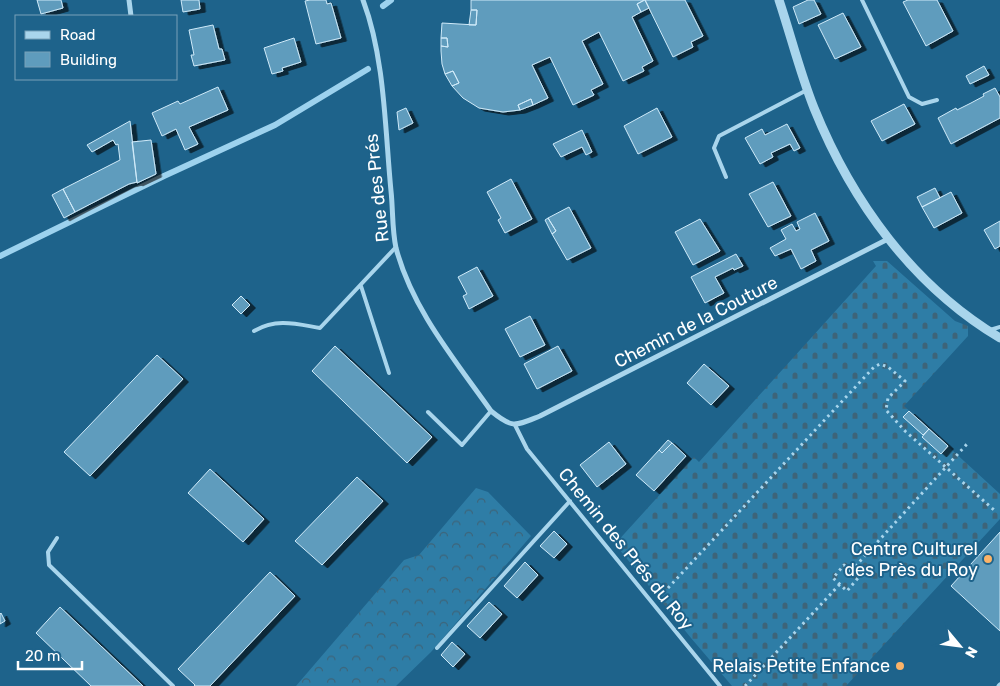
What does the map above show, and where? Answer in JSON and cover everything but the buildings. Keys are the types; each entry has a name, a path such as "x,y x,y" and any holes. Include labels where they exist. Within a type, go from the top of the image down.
{"street":[{"path":"129,0 131,15"},
{"name":"Rue des Prés","path":"363,0 369,14 380,65 396,247 413,293 430,323 491,411 503,421 515,426"},
{"path":"779,0 807,90 826,134 846,174 888,239 910,266 942,295 988,331 1000,338"},
{"name":"Chemin de la Couture","path":"515,426 540,416 888,239"}],"lane":[{"path":"862,0 909,97 922,104 937,100"},
{"path":"726,177 714,148 719,136 807,90"},
{"path":"254,331 265,325 279,322 320,328 396,247"},
{"path":"361,286 388,373"},
{"path":"988,331 1000,327"},
{"path":"428,412 462,445 491,411"},
{"name":"Chemin des Prés du Roy","path":"515,426 526,449 720,686"},
{"path":"437,648 570,501"},
{"path":"57,538 48,552 49,565 173,686"}],"path":[{"path":"668,588 874,367 880,364 888,367 905,381 888,398 886,410 905,431 994,510"},
{"path":"851,571 967,444"},
{"path":"844,565 858,578 847,590 840,584 833,578 844,565"},
{"path":"745,686 840,584"}],"green space":[{"path":"873,261 887,261 955,321 968,326 968,336 904,406 1000,494 1000,519 846,686 732,686 615,544 694,457 699,462 876,266"},
{"path":"476,488 488,492 531,536 431,652 396,686 296,686 404,560 419,555"}],"waterway":[{"path":"383,6 391,0"},
{"path":"0,256 164,176 275,125 368,69"}],"place":[{"name":"Centre Culturel des Près du Roy","path":"988,559"},
{"name":"Relais Petite Enfance","path":"900,666"}]}
